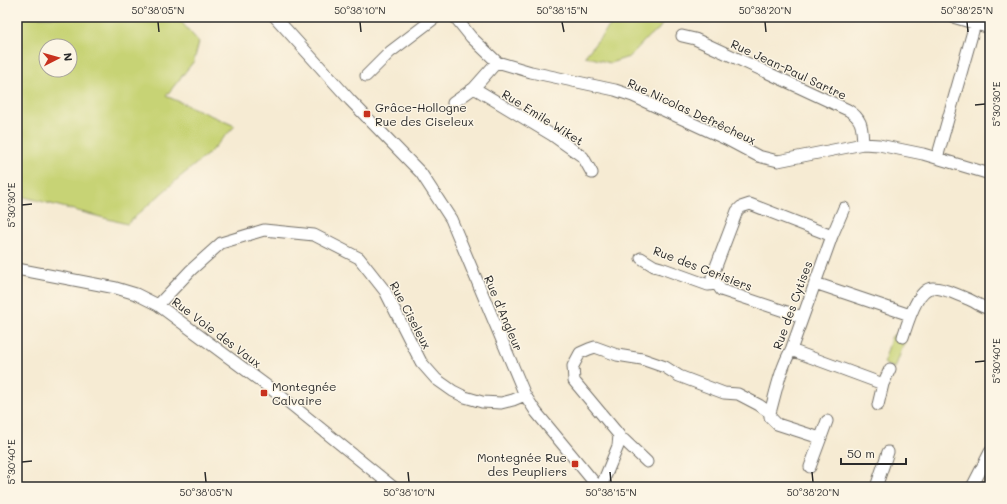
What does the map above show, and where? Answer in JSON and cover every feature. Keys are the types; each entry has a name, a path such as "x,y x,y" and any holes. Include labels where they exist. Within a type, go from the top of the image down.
{"street":[{"name":"Rue d'Angleur","path":"275,17 350,100 421,172 451,219 525,395 536,412 600,487"},
{"path":"366,76 390,52 436,17"},
{"name":"Rue Nicolas Defrêcheux","path":"455,17 471,37 497,62 531,72 615,90 633,96 758,156 778,161 863,144 879,145 900,148 990,174"},
{"path":"953,17 976,20 990,28"},
{"path":"937,158 976,20"},
{"name":"Rue Jean-Paul Sartre","path":"682,36 695,39 848,110 858,117 861,122 863,144"},
{"path":"453,103 474,88 497,62"},
{"name":"Rue Emile Wiket","path":"474,88 552,135 582,158 592,173"},
{"path":"716,284 712,277 714,270 737,211 745,206 750,204 832,236"},
{"name":"Rue des Cytises","path":"770,413 785,361 791,350 832,236 844,208"},
{"name":"Rue Ciseleux","path":"158,305 191,270 221,243 264,230 314,234 359,258 385,291 421,362 436,379 453,391 465,397 482,402 500,403 525,395"},
{"name":"Rue des Cerisiers","path":"641,258 661,268 708,285 716,284 721,290 802,317"},
{"name":"Rue Voie des Vaux","path":"17,269 116,288 136,294 158,305 282,397 393,487"},
{"path":"815,283 910,315"},
{"path":"903,337 910,315 924,290 931,288 940,289 972,301 980,307 990,309"},
{"path":"600,487 618,446 619,435 574,381 572,366 580,353 595,347 617,355 642,358 665,367 679,376 724,393 738,394 759,405 770,413 770,417 777,424 820,438"},
{"path":"791,350 883,384"},
{"path":"878,405 883,384 890,369"},
{"path":"810,467 827,421"},
{"path":"619,439 624,440 647,462"},
{"path":"876,487 888,452"},
{"path":"972,487 990,452"}],"green space":[{"path":"17,17 177,17 199,42 194,61 166,96 235,126 208,154 127,224 17,195"},
{"path":"617,17 667,17 658,30 650,35 629,57 610,63 585,56"},
{"path":"893,335 906,338 895,368 886,365 884,362"}],"place":[{"name":"Grâce-Hollogne Rue des Ciseleux","path":"367,114"},
{"name":"Montegnée Calvaire","path":"264,393"},
{"name":"Montegnée Rue des Peupliers","path":"575,464"}]}
